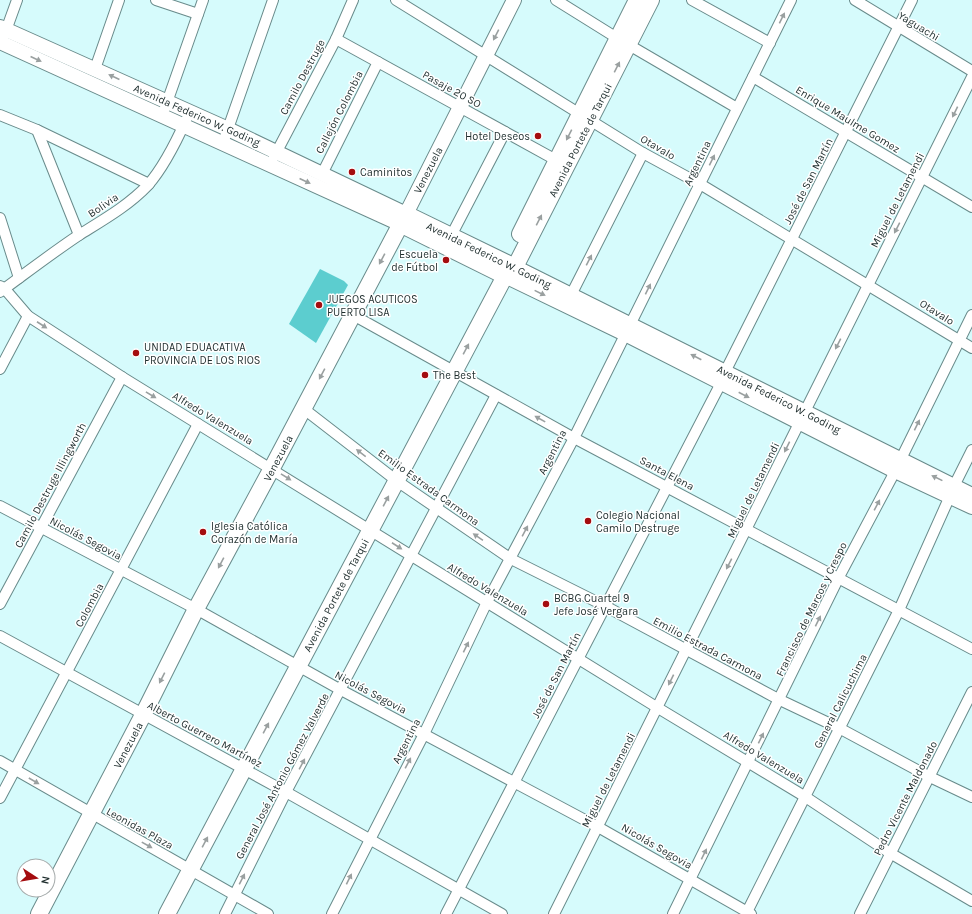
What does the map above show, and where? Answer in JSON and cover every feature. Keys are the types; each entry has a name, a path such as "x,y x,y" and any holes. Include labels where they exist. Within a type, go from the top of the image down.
{"main road":[{"name":"Avenida Portete de Tarqui","path":"623,42 637,0"},
{"name":"Avenida Portete de Tarqui","path":"168,914 509,269 623,42 651,0"},
{"name":"Avenida Portete de Tarqui","path":"509,269 556,160 585,116"},
{"name":"Avenida Federico W. Goding","path":"403,219 451,236 509,269"},
{"name":"Avenida Federico W. Goding","path":"403,219 509,269"},
{"name":"Venezuela","path":"39,914 144,715 196,609 304,409 403,219"}],"street":[{"path":"2,37 17,0"},
{"path":"95,69 119,0"},
{"path":"156,0 198,14"},
{"path":"162,117 203,0"},
{"path":"223,143 273,0"},
{"name":"Camilo Destruge","path":"270,164 336,39 353,0"},
{"name":"Otavalo","path":"396,0 486,54 644,153 700,184 972,348"},
{"name":"Venezuela","path":"403,219 514,0"},
{"path":"556,0 623,42 738,108"},
{"path":"692,0 770,43"},
{"name":"Argentina","path":"332,914 368,839 424,734 487,602 574,438 791,0"},
{"name":"Yaguachi","path":"855,0 972,71"},
{"name":"José de San Martín","path":"446,914 515,783 578,657 723,377 912,0"},
{"name":"Avenida Federico W. Goding","path":"2,37 95,69 228,129 322,174 403,219"},
{"name":"Avenida Federico W. Goding","path":"2,37 162,117 403,219"},
{"name":"Pasaje 20 SO","path":"336,39 556,160"},
{"name":"Callejón Colombia","path":"322,174 378,62"},
{"name":"Enrique Maulme Gomez","path":"753,77 972,207"},
{"name":"Miguel de Letamendi","path":"554,914 972,77"},
{"name":"Bolivia","path":"2,289 79,235 117,212 149,184 190,112"},
{"path":"0,115 36,130 149,184"},
{"path":"36,130 79,235"},
{"path":"451,236 505,132"},
{"path":"572,295 644,153"},
{"path":"0,218 19,278"},
{"name":"Avenida Federico W. Goding","path":"509,269 572,295 628,329"},
{"name":"Avenida Federico W. Goding","path":"509,269 952,491 972,507"},
{"name":"Alfredo Valenzuela","path":"2,289 28,316 122,377 272,468 658,708 804,796 890,854 972,901"},
{"name":"Santa Elena","path":"353,315 574,438 839,577 972,649"},
{"name":"Francisco de Marcos y Crespo","path":"673,914 780,700 839,577 898,465 972,315"},
{"path":"0,369 28,316"},
{"name":"Camilo Destruge Illingworth","path":"0,604 122,377"},
{"name":"General José Antonio Gómez Valverde","path":"225,914 286,792 496,395"},
{"name":"Emilio Estrada Carmona","path":"304,409 397,481 510,559 605,606 780,700 840,728 930,777 972,797"},
{"name":"Colombia","path":"0,798 198,424"},
{"name":"General Calicuchima","path":"748,913 804,796 899,610 972,450"},
{"name":"Avenida Federico W. Goding","path":"952,491 972,495"},
{"name":"Nicolás Segovia","path":"0,506 196,609 341,690 598,826 748,913"},
{"name":"Alberto Guerrero Martínez","path":"0,636 286,792 502,914"},
{"name":"Pedro Vicente Maldonado","path":"860,914 972,692"},
{"name":"Leonidas Plaza","path":"0,762 268,914"}],"water":[{"name":"JUEGOS ACUTICOS PUERTO LISA","path":"320,269 344,281 348,285 316,343 289,324"}],"place":[{"name":"Hotel Deseos","path":"538,136"},
{"name":"Caminitos","path":"352,172"},
{"name":"Escuela de Fútbol","path":"446,260"},
{"name":"JUEGOS ACUTICOS PUERTO LISA","path":"319,305"},
{"name":"UNIDAD EDUACATIVA PROVINCIA DE LOS RIOS","path":"136,353"},
{"name":"The Best","path":"425,375"},
{"name":"Colegio Nacional Camilo Destruge","path":"588,521"},
{"name":"Iglesia Católica Corazón de María","path":"203,532"},
{"name":"BCBG Cuartel 9 Jefe José Vergara","path":"546,604"}]}
